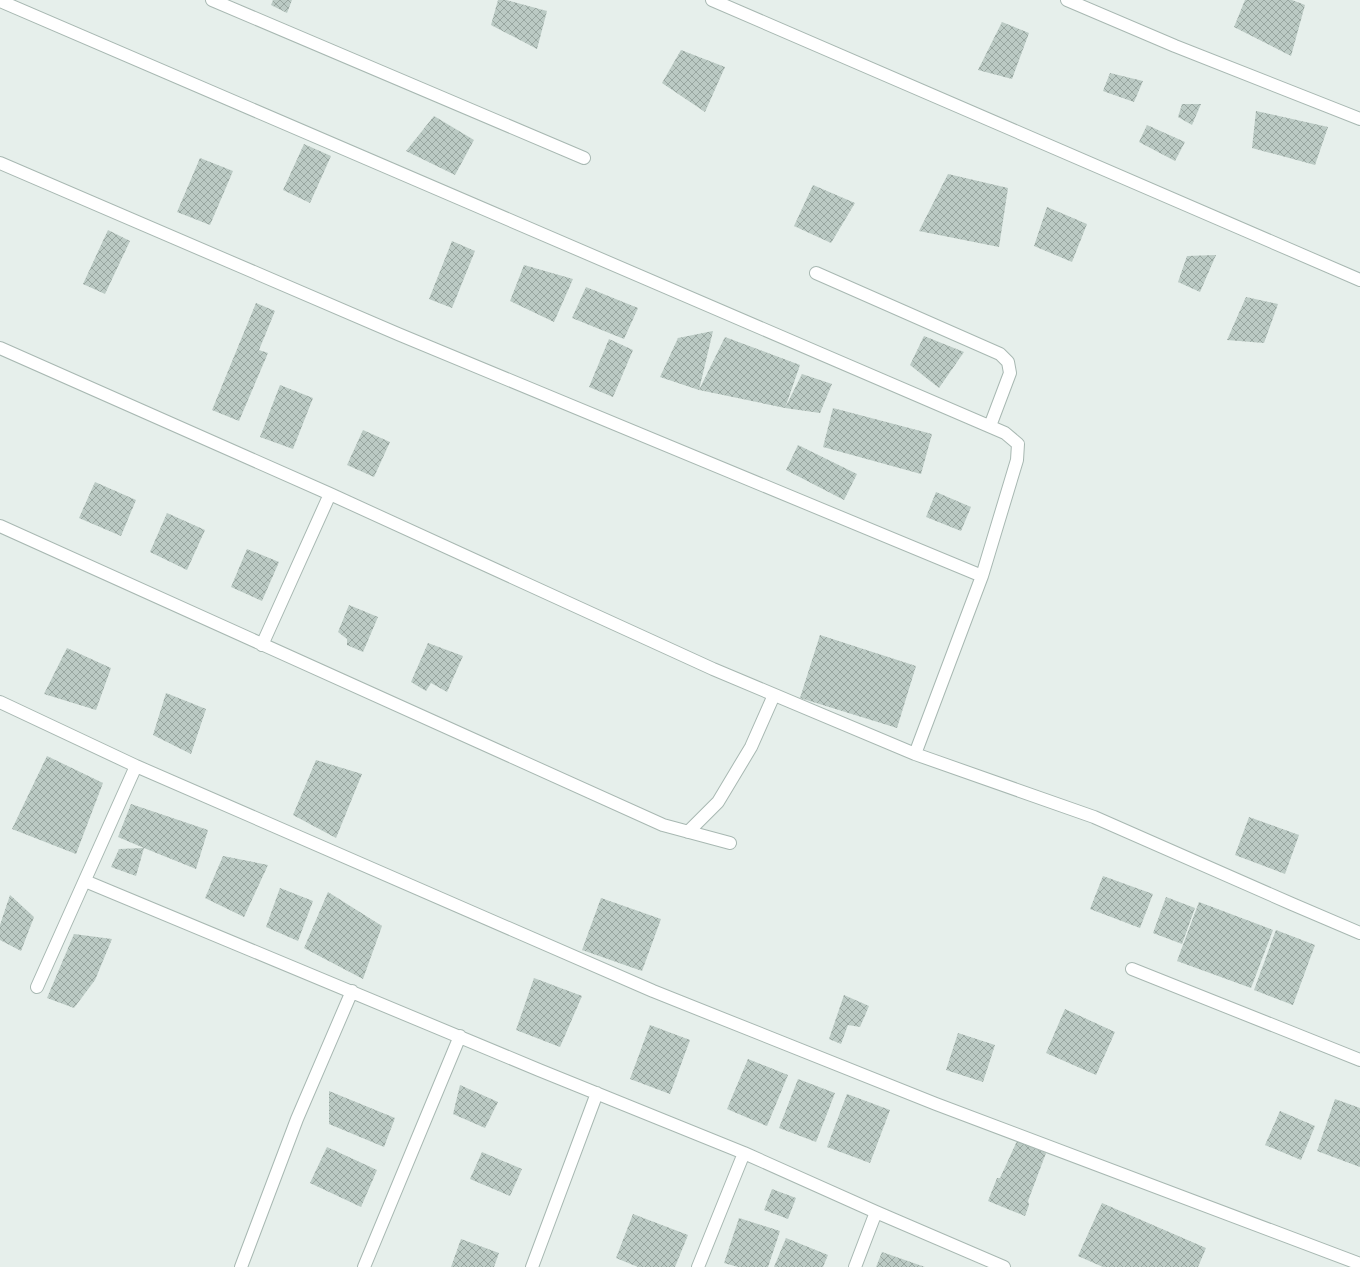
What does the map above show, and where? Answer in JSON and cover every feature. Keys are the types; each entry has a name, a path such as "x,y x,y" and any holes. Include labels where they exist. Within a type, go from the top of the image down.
{"street":[{"path":"212,0 584,158"},
{"path":"712,0 1360,280"},
{"path":"1067,0 1175,46 1360,119"},
{"path":"0,1 1005,433 1018,444 1018,460 982,576 915,754"},
{"path":"0,163 405,337 982,576"},
{"path":"816,273 1000,354 1008,362 1010,373 990,426"},
{"path":"0,348 330,494 713,669 915,754 1094,818 1360,933"},
{"path":"262,645 330,494"},
{"path":"0,526 663,825 730,843"},
{"path":"688,832 718,802 751,747 774,695"},
{"path":"0,702 136,766 653,991 936,1104 1360,1264"},
{"path":"37,987 136,766"},
{"path":"85,881 744,1153 1004,1267"},
{"path":"1132,969 1360,1060"},
{"path":"241,1267 297,1119 352,991"},
{"path":"364,1267 460,1036"},
{"path":"532,1267 597,1093"},
{"path":"698,1267 744,1153"},
{"path":"855,1267 876,1212"}],"building":[{"path":"273,0 292,0 287,13 271,5"},
{"path":"498,0 506,0 547,11 537,49 491,25"},
{"path":"1245,0 1292,0 1305,5 1291,56 1234,27"},
{"path":"1002,22 1029,33 1012,79 978,70"},
{"path":"681,50 725,67 705,112 662,83"},
{"path":"1110,73 1143,81 1134,102 1103,91"},
{"path":"1182,104 1201,104 1192,125 1178,117"},
{"path":"1256,111 1328,127 1315,165 1252,148"},
{"path":"434,116 474,140 455,175 406,151"},
{"path":"1147,125 1185,142 1175,161 1139,142"},
{"path":"304,144 331,156 310,203 283,190"},
{"path":"200,158 233,171 210,225 177,212"},
{"path":"948,174 1008,188 999,247 919,231"},
{"path":"813,185 855,203 831,243 794,226"},
{"path":"1047,207 1087,224 1072,262 1034,246"},
{"path":"108,230 130,241 105,294 83,284"},
{"path":"452,241 475,251 452,308 429,299"},
{"path":"1216,255 1200,292 1178,282 1187,256"},
{"path":"524,265 573,279 554,322 510,301"},
{"path":"586,287 638,308 624,339 572,318"},
{"path":"1246,297 1278,304 1264,343 1227,340"},
{"path":"256,303 275,311 259,350 268,353 239,421 212,410"},
{"path":"713,331 699,390 660,377 678,338"},
{"path":"924,336 964,352 939,388 910,365"},
{"path":"725,337 800,365 785,408 699,390"},
{"path":"609,339 633,350 613,397 589,387"},
{"path":"802,374 832,384 820,413 785,408"},
{"path":"280,385 313,398 293,449 260,437"},
{"path":"833,408 932,434 921,474 823,447"},
{"path":"363,430 390,442 374,477 347,465"},
{"path":"798,445 857,474 844,500 786,470"},
{"path":"95,482 136,500 121,536 79,518"},
{"path":"936,492 971,507 961,531 926,517"},
{"path":"167,513 205,530 187,570 150,552"},
{"path":"247,549 279,562 262,601 231,587"},
{"path":"349,605 378,617 363,652 347,645 347,639 338,632"},
{"path":"820,635 916,666 897,728 800,698"},
{"path":"428,643 463,656 447,692 431,683 426,691 411,682"},
{"path":"67,648 111,668 96,710 44,694"},
{"path":"166,693 206,709 191,754 153,735"},
{"path":"47,756 103,783 76,854 12,829"},
{"path":"316,760 362,774 336,838 293,815"},
{"path":"131,804 208,830 196,869 118,837"},
{"path":"1249,817 1299,835 1285,874 1235,855"},
{"path":"144,848 136,876 111,867 119,849"},
{"path":"223,856 268,865 244,917 205,898"},
{"path":"1103,876 1153,894 1140,928 1090,909"},
{"path":"280,888 313,901 298,941 266,927"},
{"path":"328,892 382,926 363,979 304,948"},
{"path":"10,895 34,917 21,951 0,940 0,925"},
{"path":"1166,897 1195,908 1182,944 1153,933"},
{"path":"601,898 661,919 642,971 582,950"},
{"path":"1199,902 1273,930 1251,988 1177,961"},
{"path":"1276,930 1315,945 1293,1005 1254,990"},
{"path":"74,934 112,939 95,980 74,1008 47,998"},
{"path":"534,978 582,996 560,1047 516,1030"},
{"path":"844,995 869,1006 860,1027 848,1025 841,1044 829,1039"},
{"path":"1065,1009 1115,1032 1096,1075 1046,1053"},
{"path":"650,1025 690,1040 670,1094 630,1079"},
{"path":"958,1033 995,1045 983,1082 946,1070"},
{"path":"748,1059 788,1075 767,1126 727,1109"},
{"path":"798,1079 835,1093 816,1142 779,1128"},
{"path":"460,1085 498,1102 485,1128 453,1114"},
{"path":"329,1091 395,1118 384,1147 329,1124"},
{"path":"847,1094 890,1110 870,1163 827,1147"},
{"path":"1335,1099 1360,1108 1360,1167 1317,1151"},
{"path":"1280,1111 1315,1126 1301,1160 1265,1145"},
{"path":"1017,1141 1046,1153 1028,1201 1029,1205 1025,1216 988,1201 997,1178 1000,1178"},
{"path":"327,1147 377,1170 361,1207 310,1183"},
{"path":"482,1152 522,1169 510,1196 470,1179"},
{"path":"772,1189 796,1198 788,1219 764,1210"},
{"path":"1102,1203 1206,1248 1198,1267 1103,1267 1078,1256"},
{"path":"633,1214 688,1235 675,1267 638,1267 616,1258"},
{"path":"739,1218 780,1231 768,1267 738,1267 724,1263"},
{"path":"786,1238 828,1255 823,1267 774,1267"},
{"path":"461,1239 499,1253 494,1267 451,1267"},
{"path":"882,1252 925,1267 876,1267"}]}
